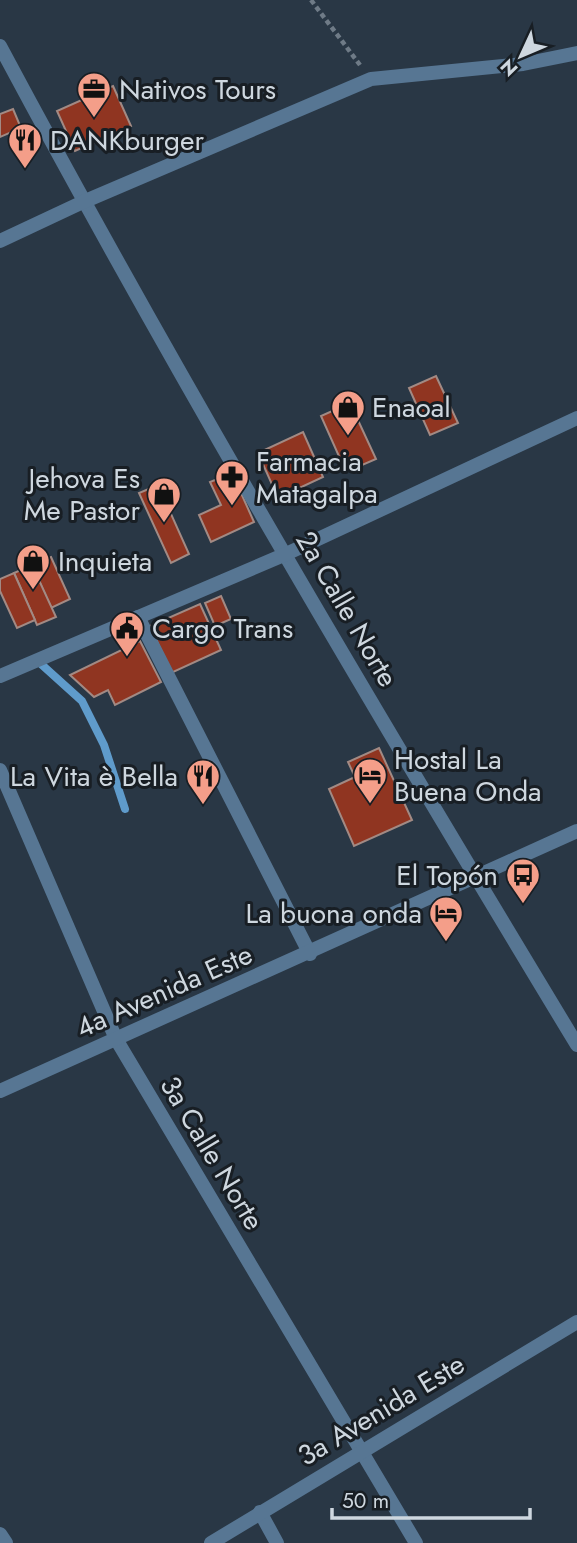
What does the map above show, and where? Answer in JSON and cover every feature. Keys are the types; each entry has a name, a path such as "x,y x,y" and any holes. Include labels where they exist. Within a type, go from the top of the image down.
{"street":[{"name":"2a Calle Norte","path":"0,46 83,202 286,554 577,1045"},
{"path":"0,241 83,202 371,79 523,65 577,53"},
{"path":"0,676 286,554 577,418"},
{"path":"138,617 310,954"},
{"name":"3a Calle Norte","path":"0,770 116,1039 416,1543"},
{"name":"4a Avenida Este","path":"0,1091 310,954 577,831"},
{"name":"3a Avenida Este","path":"211,1543 577,1322"},
{"path":"260,1512 277,1543"},
{"path":"0,1534 6,1543"}],"path":[{"path":"312,0 371,79"}],"building":[{"name":"Nativos Tours","path":"113,86 131,126 75,151 57,111"},
{"path":"13,109 21,128 0,137 0,114"},
{"path":"436,376 458,423 430,435 409,388"},
{"name":"Enaoal","path":"350,403 376,459 346,472 321,416"},
{"path":"303,432 323,477 278,498 258,453"},
{"name":"Farmacia Matagalpa","path":"232,473 254,522 211,542 199,515 221,505 210,482"},
{"name":"Jehova Es Me Pastor","path":"158,485 189,554 171,563 139,493"},
{"path":"51,557 70,599 51,608 32,565"},
{"name":"Inquieta","path":"32,565 56,617 37,625 14,573"},
{"path":"14,573 35,620 17,628 0,591 0,579"},
{"path":"221,596 231,619 215,626 205,603"},
{"path":"200,604 221,650 171,673 150,626"},
{"name":"Cargo Trans","path":"140,641 161,682 115,705 108,690 94,697 70,675"},
{"name":"Hostal La Buena Onda","path":"379,748 412,820 354,846 329,789 355,777 348,762"}],"waterway":[{"path":"41,664 82,701 104,745 125,809"}],"place":[{"name":"Nativos Tours","path":"94,119"},
{"name":"DANKburger","path":"25,170"},
{"name":"Enaoal","path":"348,437"},
{"name":"Farmacia Matagalpa","path":"232,507"},
{"name":"Jehova Es Me Pastor","path":"164,524"},
{"name":"Inquieta","path":"33,591"},
{"name":"Cargo Trans","path":"127,658"},
{"name":"Hostal La Buena Onda","path":"370,805"},
{"name":"La Vita è Bella","path":"203,806"},
{"name":"El Topón","path":"523,905"},
{"name":"La buona onda","path":"446,943"}]}
